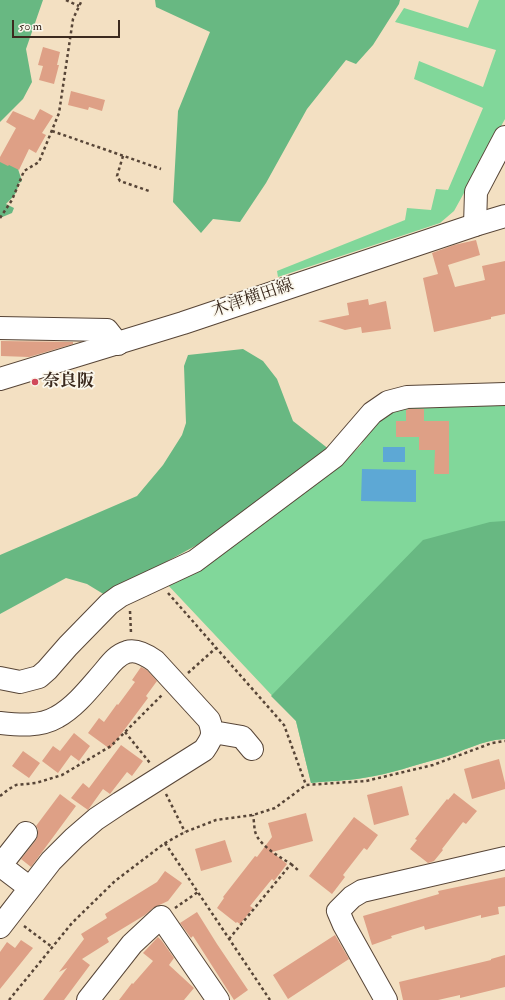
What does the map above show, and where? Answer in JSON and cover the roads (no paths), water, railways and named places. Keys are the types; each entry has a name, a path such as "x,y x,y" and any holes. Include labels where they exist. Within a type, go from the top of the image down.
{"street":[{"path":"475,225 476,192 505,137"},
{"name":"木津横田線","path":"0,379 118,344 505,216"},
{"path":"0,328 107,330 118,344"},
{"path":"0,678 20,682 39,677 99,614 120,596 195,561 334,457 372,413 388,402 407,397 505,394"},
{"path":"0,723 18,725 44,723 58,717 74,705 116,658 127,652 137,652 155,661 176,683 209,720 213,732 204,750 96,819 51,860 4,921"},
{"path":"213,732 242,737 252,749"},
{"path":"26,833 0,866 30,888"},
{"path":"386,1000 344,925 338,911 352,897 362,891 505,858"},
{"path":"88,1000 132,944 161,917 215,998"}],"water":[{"path":"383,447 405,447 405,462 383,462"},
{"path":"362,469 416,470 416,502 361,501"}],"place":[{"name":"奈良阪","path":"35,382"}]}
